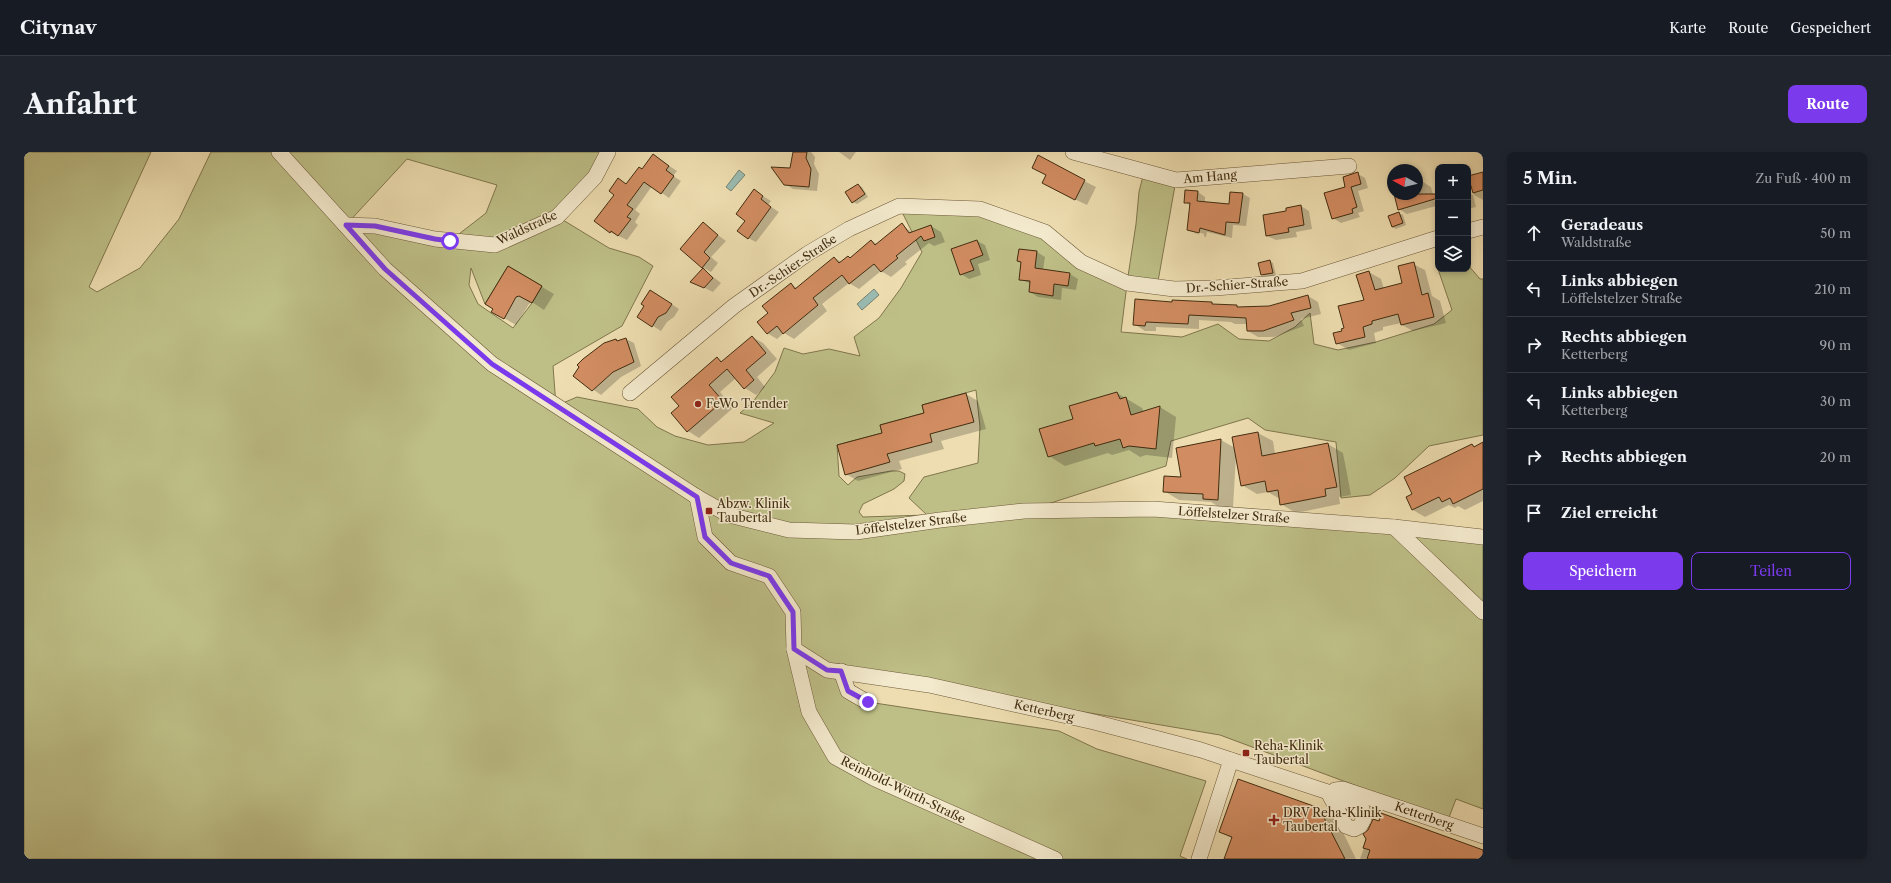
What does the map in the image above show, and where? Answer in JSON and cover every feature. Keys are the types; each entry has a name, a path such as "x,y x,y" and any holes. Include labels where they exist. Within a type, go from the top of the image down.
{"street":[{"name":"Löffelstelzer Straße","path":"278,152 385,269 492,364 697,497 729,515 789,530 856,532 940,520 1024,512 1153,509 1394,527 1483,537"},
{"name":"Waldstraße","path":"346,225 375,226 435,239 495,244 558,217 595,177 608,152"},
{"name":"Am Hang","path":"1073,152 1176,180 1349,166"},
{"name":"Dr.-Schier-Straße","path":"630,394 734,306 807,254 849,229 899,206 980,209 1045,232 1081,262 1127,284 1174,289 1215,288 1302,281 1435,239"},
{"path":"1471,230 1483,227"},
{"path":"697,497 705,537 731,563 769,576 793,612 794,649"},
{"path":"1394,527 1483,612"},
{"name":"Ketterberg","path":"794,649 827,670 928,685 1094,722 1231,760 1328,792 1343,789 1483,836"},
{"name":"Reinhold-Würth-Straße","path":"794,649 809,712 835,757 875,779 1055,859"},
{"path":"841,671 848,691 868,702"},
{"path":"1199,859 1231,760"}],"green space":[{"path":"24,152 151,152 89,287 97,292 140,268 179,219 211,152 608,152 558,217 609,248 639,257 653,266 622,326 553,366 556,406 577,397 638,409 657,427 675,436 708,445 744,442 774,423 740,413 752,403 775,372 784,348 803,354 829,349 860,356 854,337 879,318 901,288 922,252 899,206 980,209 1045,232 1127,283 1136,224 1139,192 1144,172 1176,180 1157,287 1127,284 1121,332 1182,337 1218,324 1239,339 1269,341 1295,327 1310,313 1314,344 1338,350 1376,342 1434,324 1452,310 1439,272 1471,272 1471,268 1480,279 1483,279 1483,435 1429,446 1395,478 1370,495 1341,498 1336,442 1265,430 1248,418 1171,441 1166,466 1026,511 1153,509 1483,537 1483,809 1456,799 1448,820 1220,735 842,671 868,702 1059,731 1097,749 1206,781 1180,856 1187,859 24,859","holes":["407,159 497,185 486,213 450,241 346,225","508,266 542,286 532,303 513,328 478,304 469,285 471,268 485,304","976,390 980,427 978,463 924,477 909,498 927,515 863,517 859,512 863,504 894,489 904,481 905,474 899,471 891,471 857,477 848,485 839,476 837,445 882,433 880,425 924,413 922,405"]}],"water":[{"path":"739,170 745,175 731,191 726,187"},
{"path":"874,289 879,295 862,310 857,304"}],"building":[{"path":"793,152 807,152 806,158 811,169 809,187 784,185 771,167 790,168"},
{"path":"653,154 669,166 666,170 674,176 661,194 644,182 627,205 633,209 627,217 631,219 618,236 611,231 610,233 594,221 614,195 609,191 618,178 626,184 639,167 642,169"},
{"path":"1038,155 1085,180 1075,200 1042,183 1046,175 1032,168"},
{"path":"1358,172 1361,184 1351,187 1357,207 1352,209 1353,213 1332,219 1324,193 1345,187 1343,177"},
{"path":"1483,172 1483,190 1473,193 1471,186 1471,175"},
{"path":"858,184 865,194 852,203 845,192"},
{"path":"754,189 763,196 761,199 771,207 748,239 737,231 745,221 736,214"},
{"path":"1185,190 1198,191 1197,201 1229,204 1230,192 1243,193 1239,223 1226,222 1225,235 1200,228 1199,233 1187,230 1190,203 1184,203"},
{"path":"1423,194 1435,194 1435,199 1398,210 1396,200 1423,200"},
{"path":"1301,205 1304,225 1288,228 1289,232 1266,236 1263,215 1286,211 1286,208"},
{"path":"1399,212 1403,223 1392,227 1388,216"},
{"path":"703,222 718,235 704,252 710,258 702,268 680,249"},
{"path":"902,223 909,233 931,225 935,237 924,241 921,236 896,256 898,258 881,272 874,264 849,284 842,275 813,298 818,305 783,334 777,326 767,334 757,322 768,313 762,306 791,283 795,289 834,257 839,263 848,256 850,258 871,240 875,245"},
{"path":"977,240 983,255 970,260 974,270 960,275 951,249"},
{"path":"1019,249 1037,251 1035,268 1070,273 1068,286 1054,284 1053,296 1029,292 1030,281 1019,280 1021,262 1017,261"},
{"path":"1270,260 1273,273 1261,275 1258,263"},
{"path":"1414,262 1422,295 1428,293 1434,317 1401,325 1398,314 1372,321 1372,324 1363,327 1365,337 1336,344 1333,333 1342,331 1341,329 1344,328 1338,306 1364,300 1356,275 1369,271 1375,290 1402,283 1398,266"},
{"path":"508,266 542,286 532,303 519,296 516,297 504,319 491,312 493,309 485,304"},
{"path":"703,268 713,278 704,288 690,282"},
{"path":"650,290 672,304 666,313 658,317 652,327 637,317 644,306 641,304"},
{"path":"1308,295 1311,308 1291,313 1294,320 1263,331 1247,331 1246,318 1189,315 1188,324 1146,322 1145,326 1133,325 1135,299 1172,302 1172,300 1212,302 1212,304 1237,305 1237,307 1269,306"},
{"path":"752,336 766,353 746,370 754,380 744,389 727,369 709,385 723,401 687,432 671,413 679,406 671,397 717,357 721,362"},
{"path":"626,338 634,362 613,372 592,391 573,376 579,367 577,365 604,343 616,339 617,341"},
{"path":"1117,392 1120,399 1126,397 1131,415 1160,406 1156,449 1129,446 1123,448 1120,439 1095,446 1094,443 1048,457 1039,429 1073,419 1069,406"},
{"path":"966,393 974,422 930,434 932,442 887,454 890,462 845,475 837,445 882,433 880,425 924,413 922,405"},
{"path":"1258,432 1262,456 1328,443 1337,487 1325,489 1326,496 1280,505 1278,490 1267,492 1265,481 1241,486 1232,437"},
{"path":"1221,439 1218,500 1203,499 1203,494 1163,492 1164,476 1181,477 1176,448"},
{"path":"1483,442 1483,489 1453,504 1450,498 1442,502 1439,497 1412,510 1406,497 1412,494 1404,477 1472,444 1474,447"},
{"name":"DRV Reha-Klinik Taubertal","path":"1238,779 1319,808 1345,859 1224,859 1232,837 1219,832"},
{"name":"DRV Reha-Klinik Taubertal","path":"1381,813 1483,850 1483,859 1367,859 1370,850 1363,848 1366,839 1363,834 1368,830 1373,819 1379,821"}],"place":[{"name":"FeWo Trender","path":"698,404"},
{"name":"Abzw. Klinik Taubertal","path":"709,511"},
{"name":"Reha-Klinik Taubertal","path":"1246,753"},
{"name":"DRV Reha-Klinik Taubertal","path":"1274,820"}],"route":[{"path":"450,241 375,226 346,225 385,269 492,364 697,497 705,537 731,563 769,576 793,612 794,649 827,670 841,671 848,691 868,702"}]}
